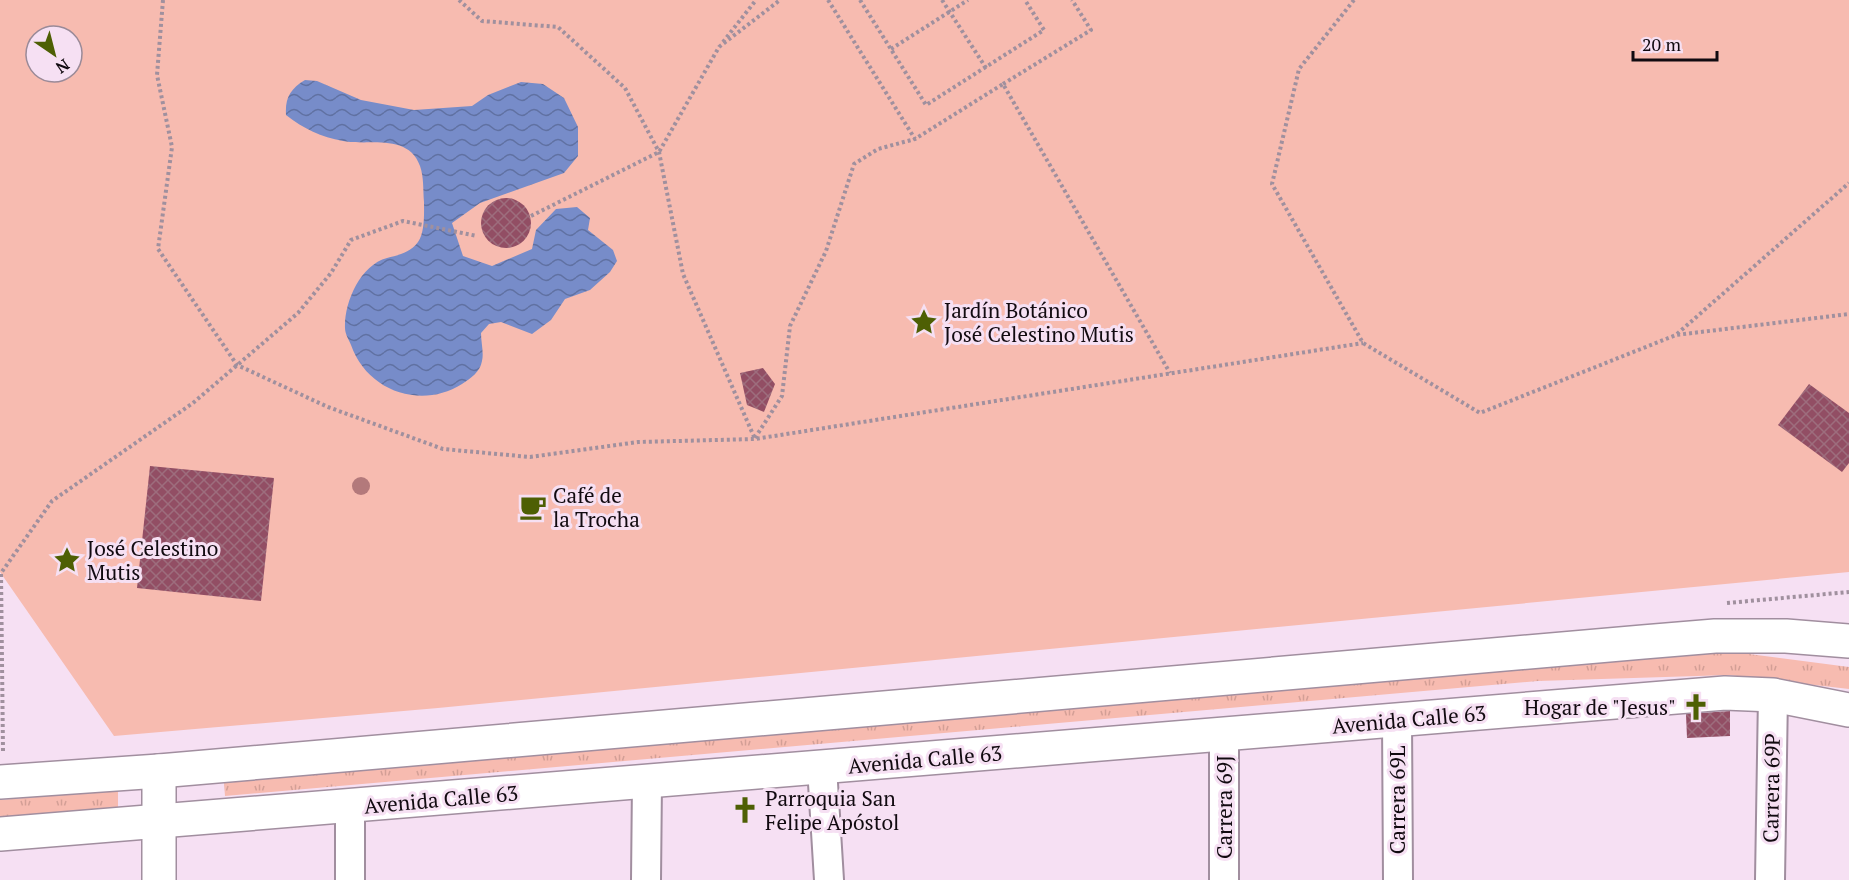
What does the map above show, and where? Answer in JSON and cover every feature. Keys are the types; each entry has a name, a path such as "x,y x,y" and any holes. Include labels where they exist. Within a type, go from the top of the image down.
{"main road":[{"path":"2,782 159,771 1715,636 1842,636"},
{"name":"Avenida Calle 63","path":"0,834 1725,693 1773,696 1849,710"},
{"path":"159,771 159,880"}],"street":[{"name":"Carrera 69P","path":"1770,880 1773,696"},
{"name":"Carrera 69L","path":"1397,720 1398,880"},
{"name":"Carrera 69J","path":"1224,734 1224,880"},
{"path":"822,767 829,880"},
{"path":"646,880 647,782"},
{"path":"350,806 350,880"}],"path":[{"path":"163,0 157,75 172,147 158,249 237,365 328,407 442,449 530,457 638,442 754,439 1363,343"},
{"path":"459,0 482,21 558,27 625,88 659,152 683,274 754,439"},
{"path":"531,216 659,152 719,47 756,0"},
{"path":"719,47 780,0"},
{"path":"828,0 915,139"},
{"path":"860,0 926,105 1044,30 1025,0"},
{"path":"942,0 986,68"},
{"path":"891,49 968,0"},
{"path":"754,439 782,396 790,326 826,251 854,164 878,149 915,139 1091,30 1072,0"},
{"path":"1354,0 1299,69 1272,184 1363,343 1480,413 1676,335 1849,314"},
{"path":"1003,84 1170,373"},
{"path":"1676,335 1849,183"},
{"path":"2,782 1,573 52,501 193,403 298,313 331,273 351,240 403,221 477,236"}],"green space":[{"name":"Jardín Botánico José Celestino Mutis","path":"0,0 1849,0 1849,572 438,708 114,736 0,572"},
{"path":"1726,651 1849,667 1849,689 1729,675 1538,681 225,796 224,783 298,776 313,765"},
{"path":"118,790 118,808 0,819 0,800"}],"water":[{"path":"305,80 317,81 361,100 414,110 472,106 488,95 521,82 543,84 564,98 578,127 578,156 564,173 480,203 452,223 463,256 492,266 532,249 536,230 556,209 577,207 590,218 588,230 613,250 617,261 610,272 590,290 565,299 551,320 532,334 501,322 489,324 481,333 483,355 481,365 475,374 462,384 446,392 413,395 397,392 382,384 369,374 359,361 346,332 345,318 356,286 369,268 377,262 408,251 420,238 424,212 420,166 414,156 397,145 353,142 327,137 313,132 286,115 289,94"}],"building":[{"path":"501,198 511,198 524,205 531,218 531,228 524,241 511,248 501,248 492,244 485,237 481,228 481,218 485,209 492,202"},
{"path":"763,368 775,384 764,412 747,405 740,373"},
{"path":"1809,384 1849,413 1849,463 1842,472 1778,425"},
{"path":"150,466 274,478 261,601 137,588"},
{"path":"1730,711 1730,736 1687,738 1686,714"}],"place":[{"name":"Jardín Botánico José Celestino Mutis","path":"924,322"},
{"name":"Café de la Trocha","path":"533,507"},
{"name":"José Celestino Mutis","path":"67,560"},
{"name":"Hogar de \"Jesus\"","path":"1696,707"},
{"name":"Parroquia San Felipe Apóstol","path":"745,810"}]}
